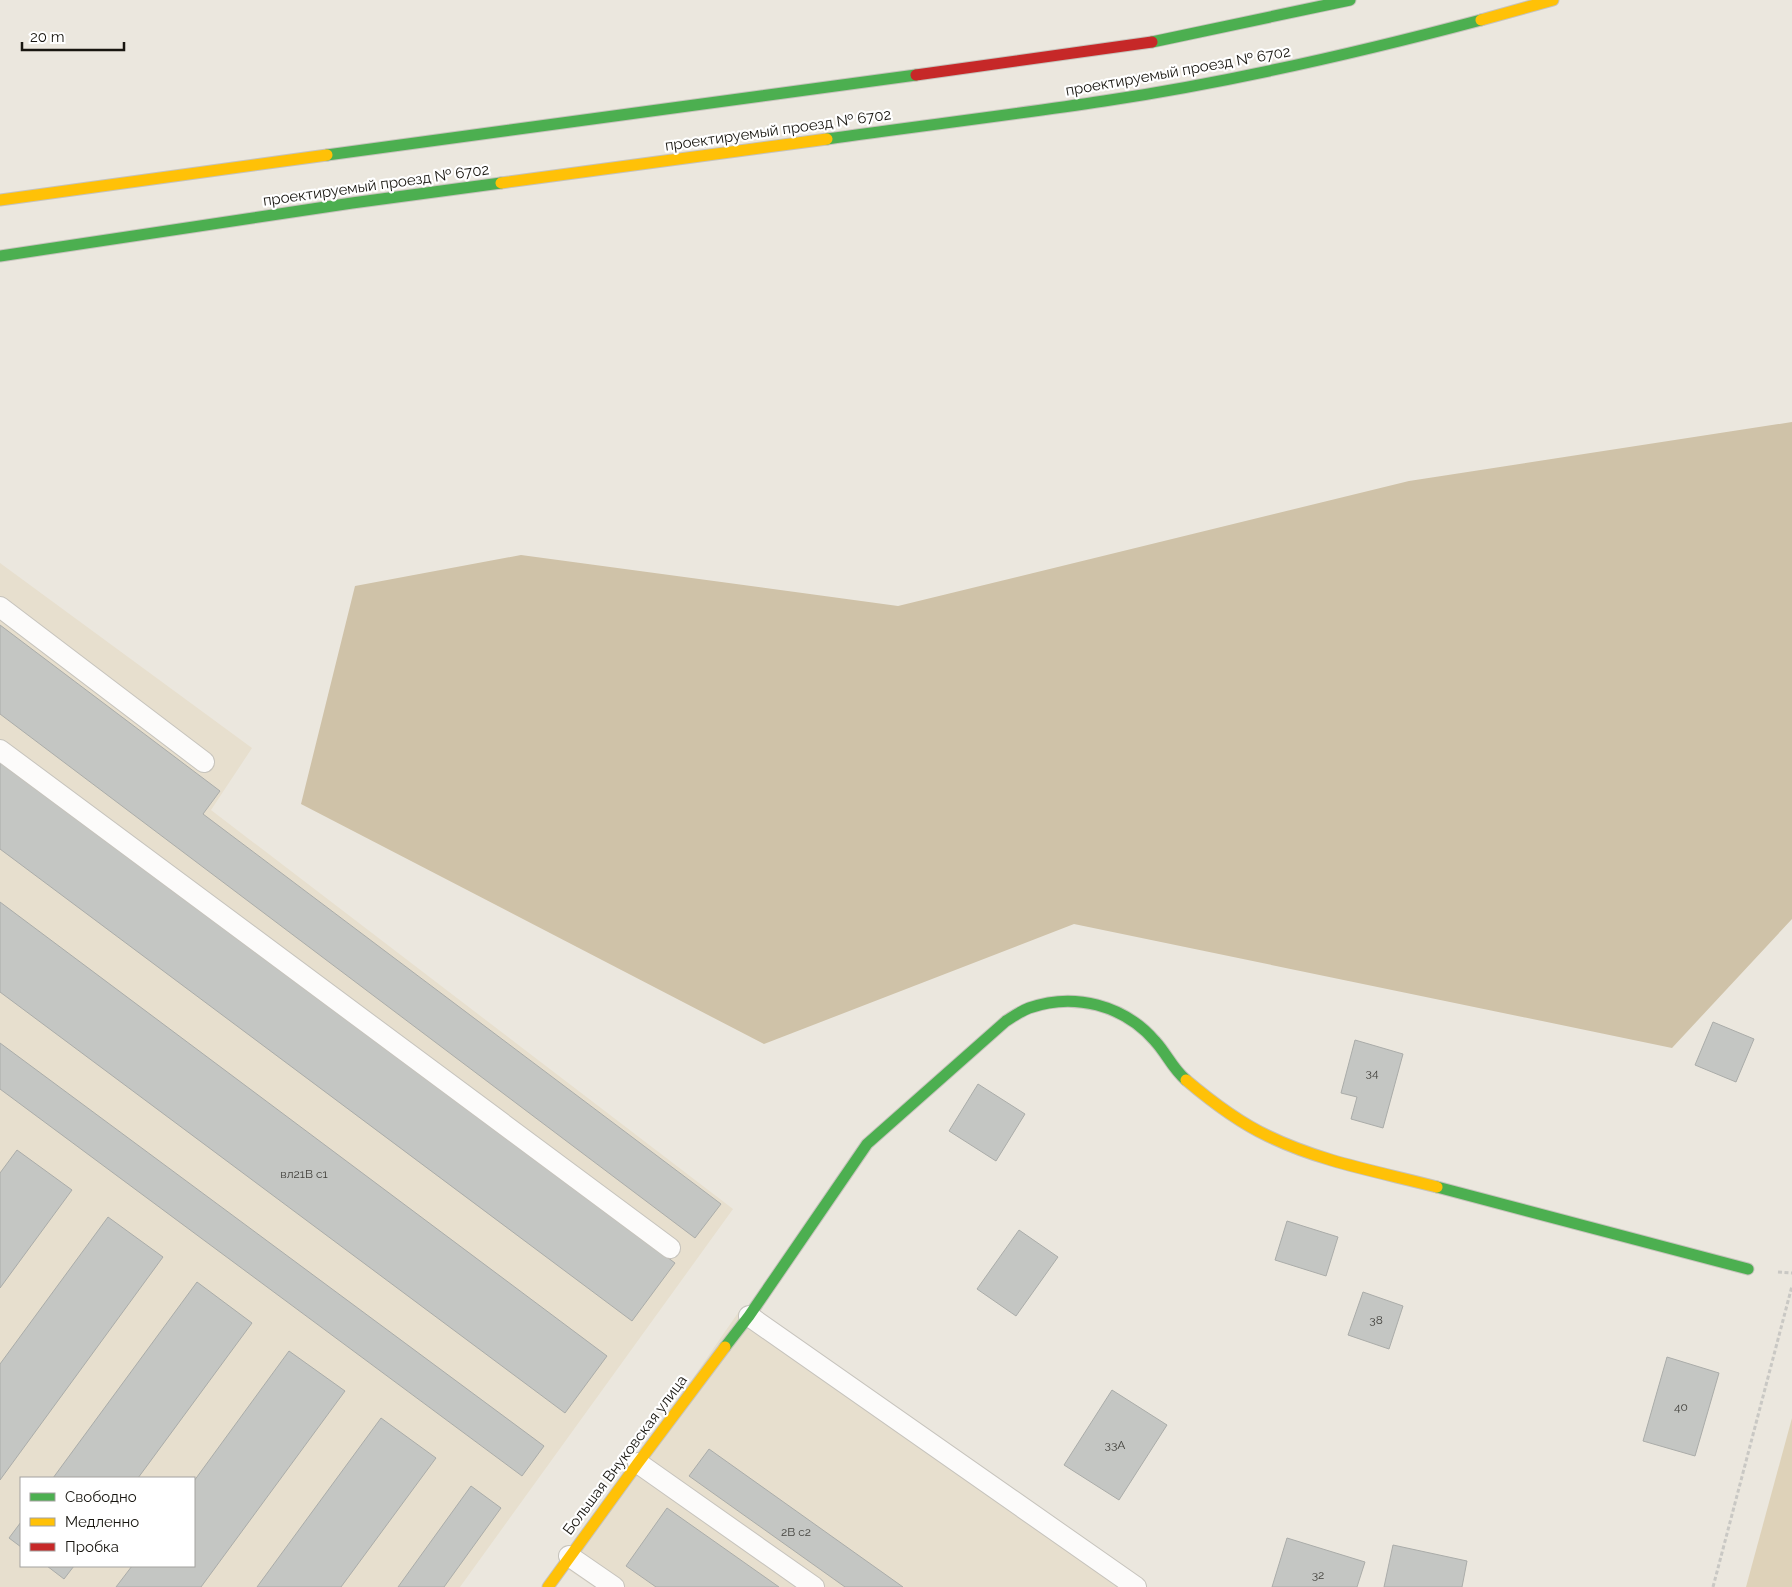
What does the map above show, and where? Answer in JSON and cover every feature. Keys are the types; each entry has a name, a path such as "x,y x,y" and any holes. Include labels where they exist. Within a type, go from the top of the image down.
{"main road":[{"path":"0,200 1154,42 1350,0"},
{"name":"проектируемый проезд № 6702","path":"0,256 362,202 1105,101 1209,83 1372,48 1553,0"},
{"name":"Большая Внуковская улица","path":"548,1587 569,1556 749,1316 867,1144 1006,1021 1030,1008 1056,1001 1084,1001 1110,1008 1135,1021 1154,1040 1169,1063 1213,1104 1263,1135 1290,1147 1748,1269"}],"lane":[{"path":"0,607 204,762"},
{"path":"0,750 670,1248"},
{"path":"749,1316 1136,1587"},
{"path":"638,1463 814,1587"},
{"path":"569,1556 614,1587"}],"path":[{"path":"1713,1587 1792,1286"}],"shaded area":[{"path":"1792,422 1792,919 1672,1048 1074,924 764,1044 301,804 355,586 521,555 898,606 1409,481"},
{"path":"0,563 252,748 211,810 733,1209 460,1587 0,1587"},
{"path":"740,1310 1117,1587 594,1587 563,1566"},
{"path":"1792,1418 1792,1587 1746,1587"}],"building":[{"path":"0,625 220,791 203,814 721,1204 695,1238 0,714"},
{"path":"0,759 675,1263 632,1321 0,849"},
{"path":"0,902 607,1356 565,1413 0,992"},
{"path":"1713,1022 1754,1039 1736,1082 1695,1065"},
{"path":"1355,1040 1403,1054 1383,1128 1351,1119 1357,1097 1341,1093"},
{"path":"0,1043 544,1446 522,1476 0,1089"},
{"path":"978,1084 1025,1114 996,1161 949,1131"},
{"path":"17,1150 72,1190 0,1288 0,1173"},
{"path":"108,1217 163,1257 0,1480 0,1364"},
{"path":"1287,1221 1338,1237 1326,1276 1275,1260"},
{"path":"1019,1230 1058,1257 1016,1316 977,1289"},
{"path":"197,1282 252,1323 139,1477 54,1477"},
{"path":"1363,1292 1403,1306 1389,1349 1348,1335"},
{"path":"289,1351 345,1391 201,1587 116,1587 131,1567 195,1567 195,1480"},
{"path":"1667,1357 1719,1373 1695,1456 1643,1441"},
{"path":"1112,1390 1167,1425 1119,1500 1064,1465"},
{"path":"381,1418 436,1458 341,1587 257,1587"},
{"path":"709,1449 903,1587 845,1587 689,1476"},
{"path":"471,1486 501,1508 444,1587 398,1587"},
{"path":"667,1508 779,1587 656,1587 626,1566"},
{"path":"20,1523 20,1546 9,1538"},
{"path":"1287,1538 1365,1562 1357,1587 1272,1587"},
{"path":"1393,1545 1467,1561 1462,1587 1384,1587"},
{"path":"48,1567 73,1567 64,1579"}],"traffic: fast":[{"path":"1152,42 1350,0"},
{"path":"827,139 1069,106 1199,85 1341,55 1481,20"},
{"path":"327,155 916,75"},
{"path":"0,256 352,203 501,183"},
{"path":"725,1347 749,1316 867,1144 1006,1021 1020,1012 1046,1003 1063,1001 1097,1005 1113,1011 1129,1018 1143,1029 1186,1080"},
{"path":"1437,1187 1748,1269"}],"traffic: slow":[{"path":"1481,20 1553,0"},
{"path":"501,183 827,139"},
{"path":"0,200 327,155"},
{"path":"1186,1080 1215,1104 1236,1118 1288,1145 1351,1166 1437,1187"},
{"path":"548,1587 725,1347"}],"traffic: jam":[{"path":"916,75 1152,42"}]}
